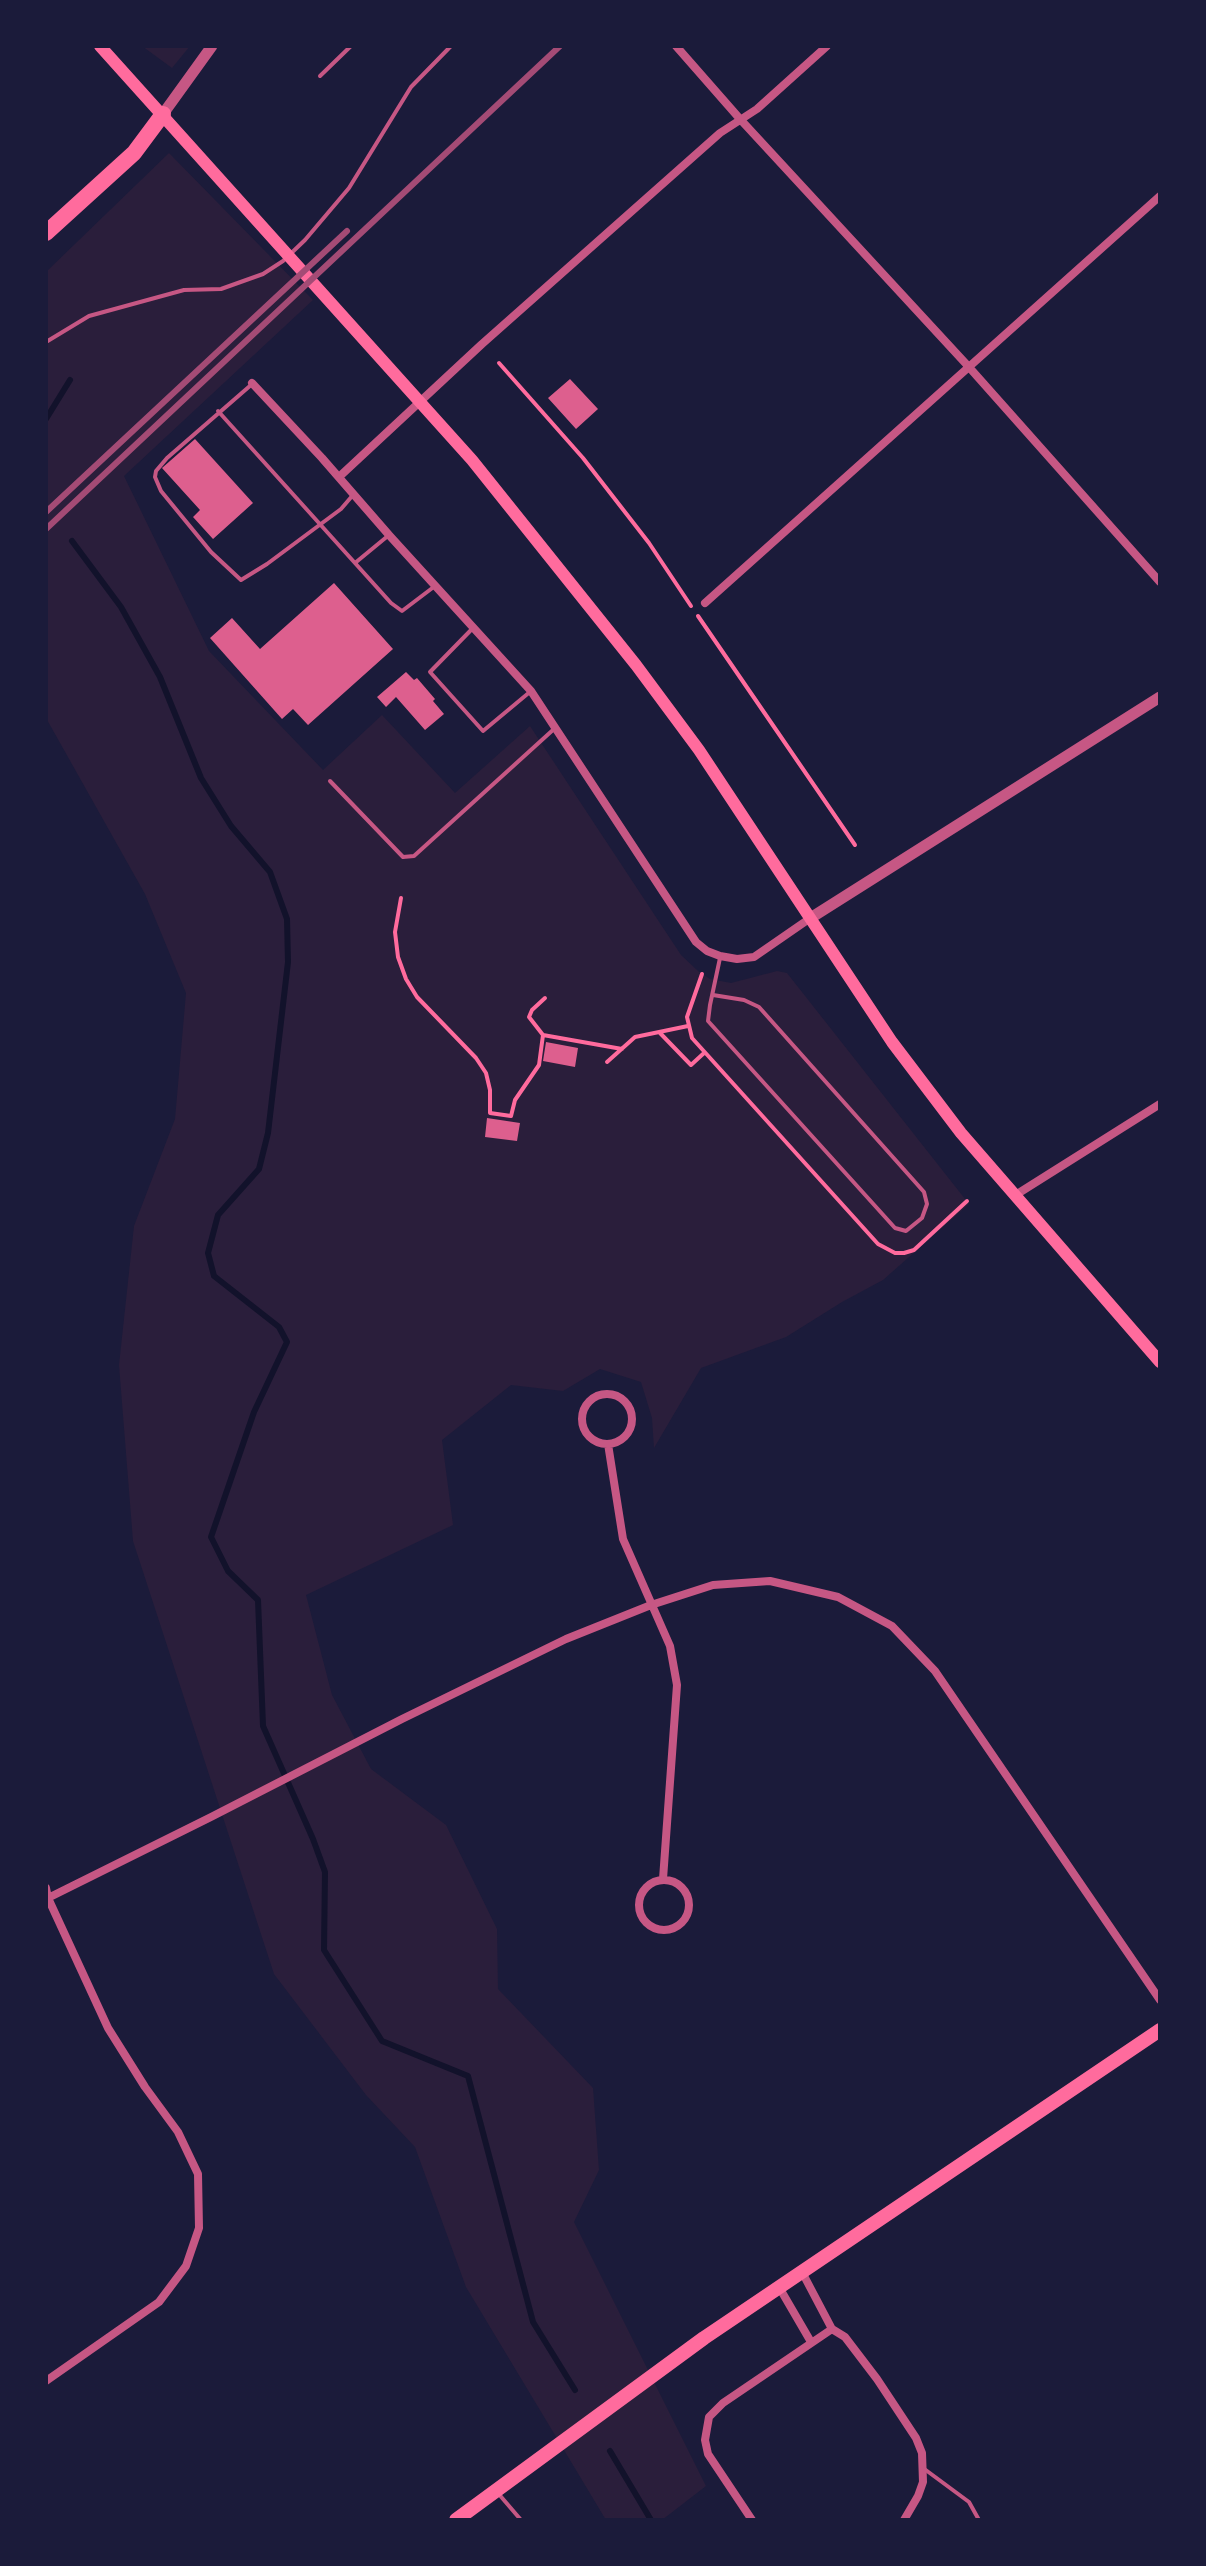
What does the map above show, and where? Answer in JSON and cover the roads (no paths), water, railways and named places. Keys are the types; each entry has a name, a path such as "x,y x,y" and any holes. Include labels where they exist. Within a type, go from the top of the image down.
{"highway":[{"path":"46,233 134,153 163,114"}],"main road":[{"path":"100,46 472,460 636,665 699,750 892,1042 961,1133 1160,1362"},
{"path":"456,2520 704,2338 1160,2030"}],"street":[{"path":"163,114 212,46"},
{"path":"676,46 1160,582"},
{"path":"339,477 494,333 720,133 757,109 827,46"},
{"path":"705,603 1160,196"},
{"path":"252,383 531,691 696,942 720,956 737,959 754,957 1160,697"},
{"path":"1014,1196 1160,1104"},
{"path":"610,1394 625,1401 630,1408 632,1424 623,1437 608,1444 600,1443 587,1434 582,1418 584,1410 594,1398 610,1394"},
{"path":"608,1444 623,1539 670,1646 677,1685 677,1721 663,1879"},
{"path":"48,1898 566,1639 651,1605 713,1585 770,1581 838,1597 892,1626 935,1671 1160,2000"},
{"path":"663,1879 682,1886 689,1901 689,1909 681,1923 666,1930 649,1926 643,1920 638,1904 644,1888 651,1882 663,1879"},
{"path":"46,1888 108,2028 178,2132 198,2174 199,2228 186,2266 159,2302 46,2381"},
{"path":"802,2272 832,2329 845,2337 916,2438 922,2453 923,2482 904,2520"},
{"path":"779,2287 811,2342"},
{"path":"752,2520 708,2454 705,2427 709,2417 723,2403 832,2329"}],"lane":[{"path":"320,76 351,46"},
{"path":"46,342 89,316 184,290 221,289 263,274 283,261 349,188 411,87 451,46"},
{"path":"252,383 156,471 155,477 161,491 211,552 241,580 341,509 353,494"},
{"path":"218,411 391,603 402,611 436,585"},
{"path":"355,563 389,535"},
{"path":"473,628 430,672 483,731 531,691"},
{"path":"330,781 403,857 414,856 556,727"},
{"path":"713,995 744,1000 759,1007 924,1192 927,1204 922,1218 906,1231 895,1228 708,1021 720,956"},
{"path":"922,2467 969,2502 979,2520"},
{"path":"495,2490 521,2520"}],"waterway":[{"path":"46,419 70,380"},
{"path":"72,541 121,607 160,677 201,778 231,826 270,872 287,919 288,962 268,1133 259,1169 218,1215 208,1253 214,1276 279,1327 287,1342 254,1412 211,1537 228,1571 258,1600 263,1726 325,1872 324,1950 382,2041 468,2076 533,2322 575,2390"},
{"path":"610,2451 651,2520"}],"railway":[{"path":"46,529 560,46"},
{"path":"46,512 347,231"}]}
